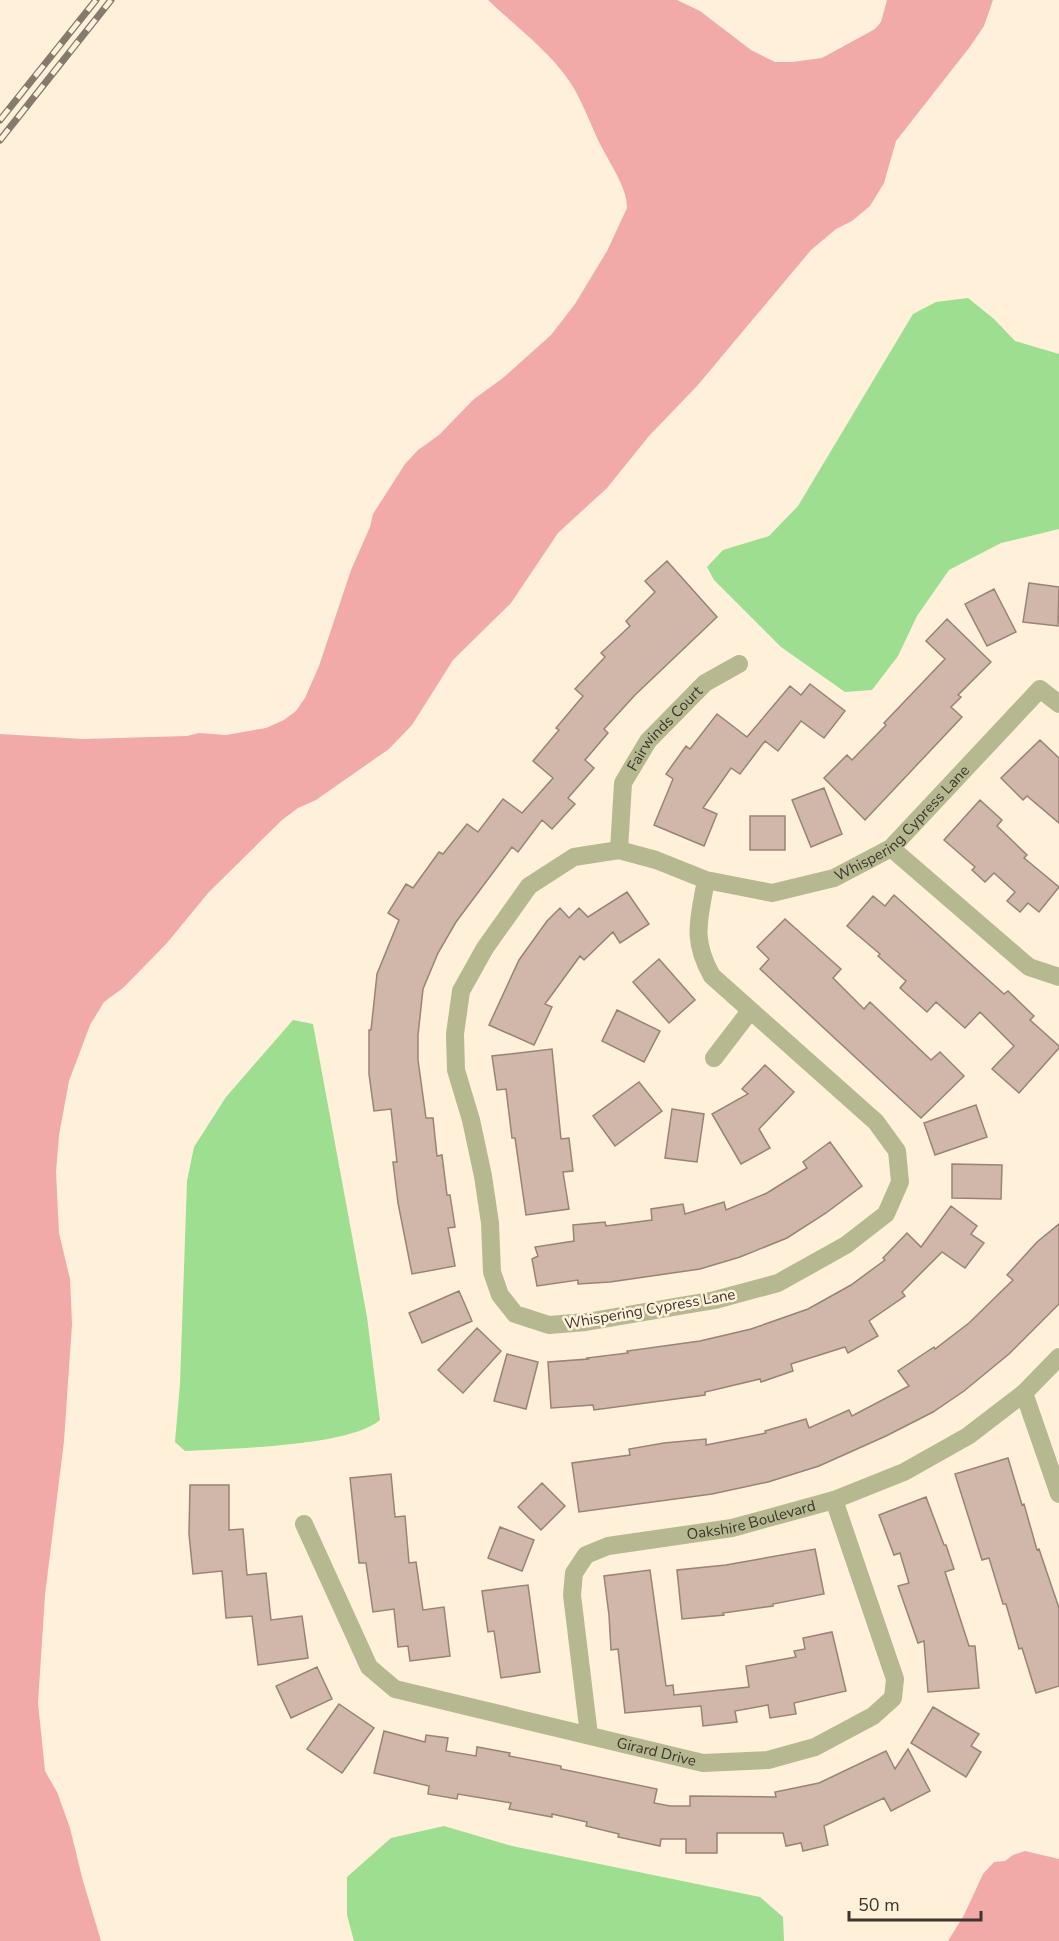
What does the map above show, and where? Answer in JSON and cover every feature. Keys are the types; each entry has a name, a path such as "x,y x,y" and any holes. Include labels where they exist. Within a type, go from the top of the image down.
{"street":[{"name":"Fairwinds Court","path":"619,850 623,783 648,741 705,683 739,664"},
{"name":"Whispering Cypress Lane","path":"706,880 697,930 702,958 712,976 876,1122 897,1151 900,1182 886,1214 846,1245 778,1283 715,1300 586,1322 549,1325 515,1314 500,1295 492,1272 490,1223 483,1176 471,1120 456,1070 455,1034 461,991 485,948 529,886 574,857 619,850 656,860 706,880 772,893 834,878 891,848 1040,689 1059,704"},
{"path":"891,848 1029,967 1059,977"},
{"path":"714,1058 750,1011"},
{"name":"Oakshire Boulevard","path":"589,1736 572,1595 574,1573 586,1555 608,1546 732,1528 834,1500 904,1472 968,1436 1024,1393 1059,1358"},
{"path":"1024,1393 1059,1494"},
{"name":"Girard Drive","path":"304,1524 369,1667 395,1689 703,1763 768,1760 815,1747 873,1716 892,1698 895,1679 834,1500"}],"shaded area":[{"path":"488,0 677,0 700,11 751,50 775,62 792,62 822,58 875,29 881,22 887,0 993,0 984,26 969,48 896,141 884,183 870,206 852,221 836,229 811,250 697,386 649,436 607,488 558,533 511,603 453,660 412,725 389,749 316,800 298,808 282,820 208,893 167,943 123,988 104,1002 90,1025 69,1081 59,1135 56,1172 59,1233 70,1279 72,1324 64,1441 45,1595 38,1703 45,1771 57,1792 70,1828 101,1941 0,1941 0,734 83,739 187,736 199,733 226,735 266,728 284,720 296,711 305,698 319,666 351,570 370,527 373,514 405,464 418,450 439,435 474,399 503,378 551,335 575,304 607,251 627,208 625,195 570,82 542,49"},
{"path":"968,298 994,319 1015,341 1059,354 1059,529 1001,543 949,570 917,616 898,656 872,690 845,692 781,647 714,580 707,567 723,550 769,536 798,506 913,314 936,302"},
{"path":"293,1020 313,1024 367,1317 380,1420 364,1429 316,1441 185,1451 175,1442 180,1384 187,1181 194,1147 226,1097"},
{"path":"444,1826 512,1846 760,1897 783,1917 784,1941 354,1941 347,1915 347,1877 391,1838"},
{"path":"1025,1851 1059,1859 1059,1941 948,1941 964,1915 983,1874 994,1862 1005,1861"}],"building":[{"path":"667,561 717,617 635,695 604,729 608,733 585,760 594,768 568,798 575,804 552,829 542,820 518,852 512,847 456,922 438,953 423,989 418,1060 426,1118 433,1118 437,1156 442,1155 447,1195 450,1195 455,1227 448,1228 455,1266 412,1274 398,1203 393,1162 397,1162 391,1109 374,1111 369,1074 369,1030 371,1030 377,974 399,920 388,913 406,884 413,888 439,852 443,854 467,824 478,832 503,799 522,813 553,778 533,761 559,730 556,728 583,696 575,689 605,657 601,653 630,626 626,621 655,592 645,581"},
{"path":"1029,583 1059,587 1058,626 1023,622"},
{"path":"994,589 1016,632 987,646 965,604"},
{"path":"947,619 991,662 958,695 961,697 951,707 962,717 865,820 824,778 847,755 852,760 945,659 926,641"},
{"path":"810,684 845,711 824,738 801,721 778,751 765,741 740,774 731,768 703,808 717,814 704,846 654,825 673,779 666,774 686,746 690,749 717,714 747,737 790,686 801,695"},
{"path":"1040,740 1059,758 1059,823 1027,796 1023,800 1001,778"},
{"path":"824,788 842,834 811,847 792,800"},
{"path":"980,800 1002,820 997,826 1027,855 1024,858 1059,887 1039,912 1028,903 1020,912 1007,901 1015,892 994,873 985,882 972,870 975,867 944,840"},
{"path":"750,816 785,816 785,850 750,850"},
{"path":"627,892 649,924 620,943 613,932 584,960 580,956 545,1004 552,1007 534,1045 489,1025 519,960 547,921 560,908 569,918 579,908 588,917"},
{"path":"894,895 1004,994 1008,991 1034,1016 1030,1020 1059,1046 1019,1093 992,1069 1014,1046 980,1012 965,1028 936,1002 927,1012 900,988 906,981 878,956 880,954 847,926 873,896 885,906"},
{"path":"785,919 841,969 833,978 864,1009 870,1002 931,1060 940,1052 964,1076 921,1118 760,969 769,959 757,947"},
{"path":"659,959 695,1000 669,1023 633,982"},
{"path":"617,1010 660,1031 644,1062 602,1041"},
{"path":"552,1049 561,1139 569,1138 573,1171 563,1172 569,1209 526,1215 506,1089 497,1090 492,1056"},
{"path":"765,1065 794,1092 759,1129 770,1148 741,1164 712,1114 748,1094 742,1089"},
{"path":"639,1082 662,1111 615,1146 593,1116"},
{"path":"976,1105 987,1137 935,1155 924,1123"},
{"path":"672,1109 704,1114 697,1162 665,1158"},
{"path":"830,1142 862,1186 787,1238 740,1257 700,1269 610,1282 578,1284 578,1280 537,1286 532,1259 538,1256 535,1247 574,1241 573,1225 605,1222 606,1226 652,1220 651,1209 683,1204 685,1214 724,1202 726,1210 767,1193 807,1168 803,1162"},
{"path":"952,1164 1002,1165 1001,1199 952,1198"},
{"path":"951,1206 977,1226 971,1234 984,1243 965,1268 942,1252 902,1292 905,1296 869,1321 878,1336 848,1353 845,1347 791,1364 793,1371 761,1382 760,1379 705,1392 705,1395 594,1410 593,1405 551,1408 548,1362 588,1359 700,1341 751,1329 808,1309 851,1285 885,1260 883,1258 907,1233 921,1247"},
{"path":"1059,1224 1059,1304 1009,1354 964,1391 933,1412 819,1466 768,1482 712,1494 579,1512 572,1463 630,1455 629,1449 664,1443 706,1439 706,1445 766,1433 765,1431 806,1419 809,1428 849,1410 852,1416 909,1386 898,1371 934,1347 935,1349 969,1323 1013,1280 1007,1275 1037,1242"},
{"path":"459,1291 472,1321 422,1343 409,1313"},
{"path":"477,1328 501,1351 463,1393 438,1370"},
{"path":"507,1354 538,1362 526,1409 494,1401"},
{"path":"1008,1458 1037,1550 1039,1549 1059,1608 1059,1686 1036,1693 1022,1648 1019,1649 1006,1604 1003,1604 989,1558 982,1560 955,1474"},
{"path":"391,1474 395,1517 405,1516 409,1563 416,1562 423,1610 444,1607 450,1656 410,1661 408,1646 398,1647 394,1609 373,1612 366,1563 359,1563 350,1478"},
{"path":"542,1483 565,1506 541,1530 518,1507"},
{"path":"190,1485 229,1485 229,1530 243,1529 247,1575 266,1573 271,1620 302,1616 308,1658 258,1665 252,1616 226,1618 222,1571 193,1574 189,1534"},
{"path":"926,1497 954,1569 945,1572 969,1646 975,1646 979,1688 928,1692 924,1641 918,1643 898,1586 909,1583 900,1553 894,1555 879,1515"},
{"path":"500,1527 534,1540 522,1571 488,1558"},
{"path":"815,1549 824,1594 773,1604 773,1606 723,1613 724,1615 682,1619 677,1570 726,1565"},
{"path":"650,1570 666,1686 673,1685 674,1695 749,1687 746,1666 796,1657 794,1651 805,1649 803,1638 832,1632 846,1691 794,1703 796,1714 770,1718 768,1705 735,1711 737,1722 703,1726 701,1706 625,1713 618,1649 611,1650 604,1576"},
{"path":"528,1585 540,1672 501,1678 494,1631 488,1632 482,1591"},
{"path":"317,1667 332,1699 291,1718 276,1686"},
{"path":"339,1704 374,1728 342,1773 307,1749"},
{"path":"933,1707 979,1734 971,1746 981,1752 966,1777 911,1743"},
{"path":"384,1731 425,1742 426,1735 448,1738 446,1751 476,1756 477,1747 561,1766 561,1769 657,1789 654,1803 670,1806 690,1806 690,1796 776,1797 775,1792 819,1783 886,1751 895,1769 908,1749 930,1791 891,1811 884,1798 824,1826 828,1845 803,1851 801,1843 786,1846 783,1833 717,1833 717,1853 686,1853 686,1839 661,1839 660,1846 618,1837 619,1834 586,1826 587,1822 552,1814 552,1817 509,1809 511,1803 458,1794 457,1799 428,1794 429,1786 374,1773"}],"railway":[{"path":"0,120 96,0"},
{"path":"0,140 111,0"}]}
